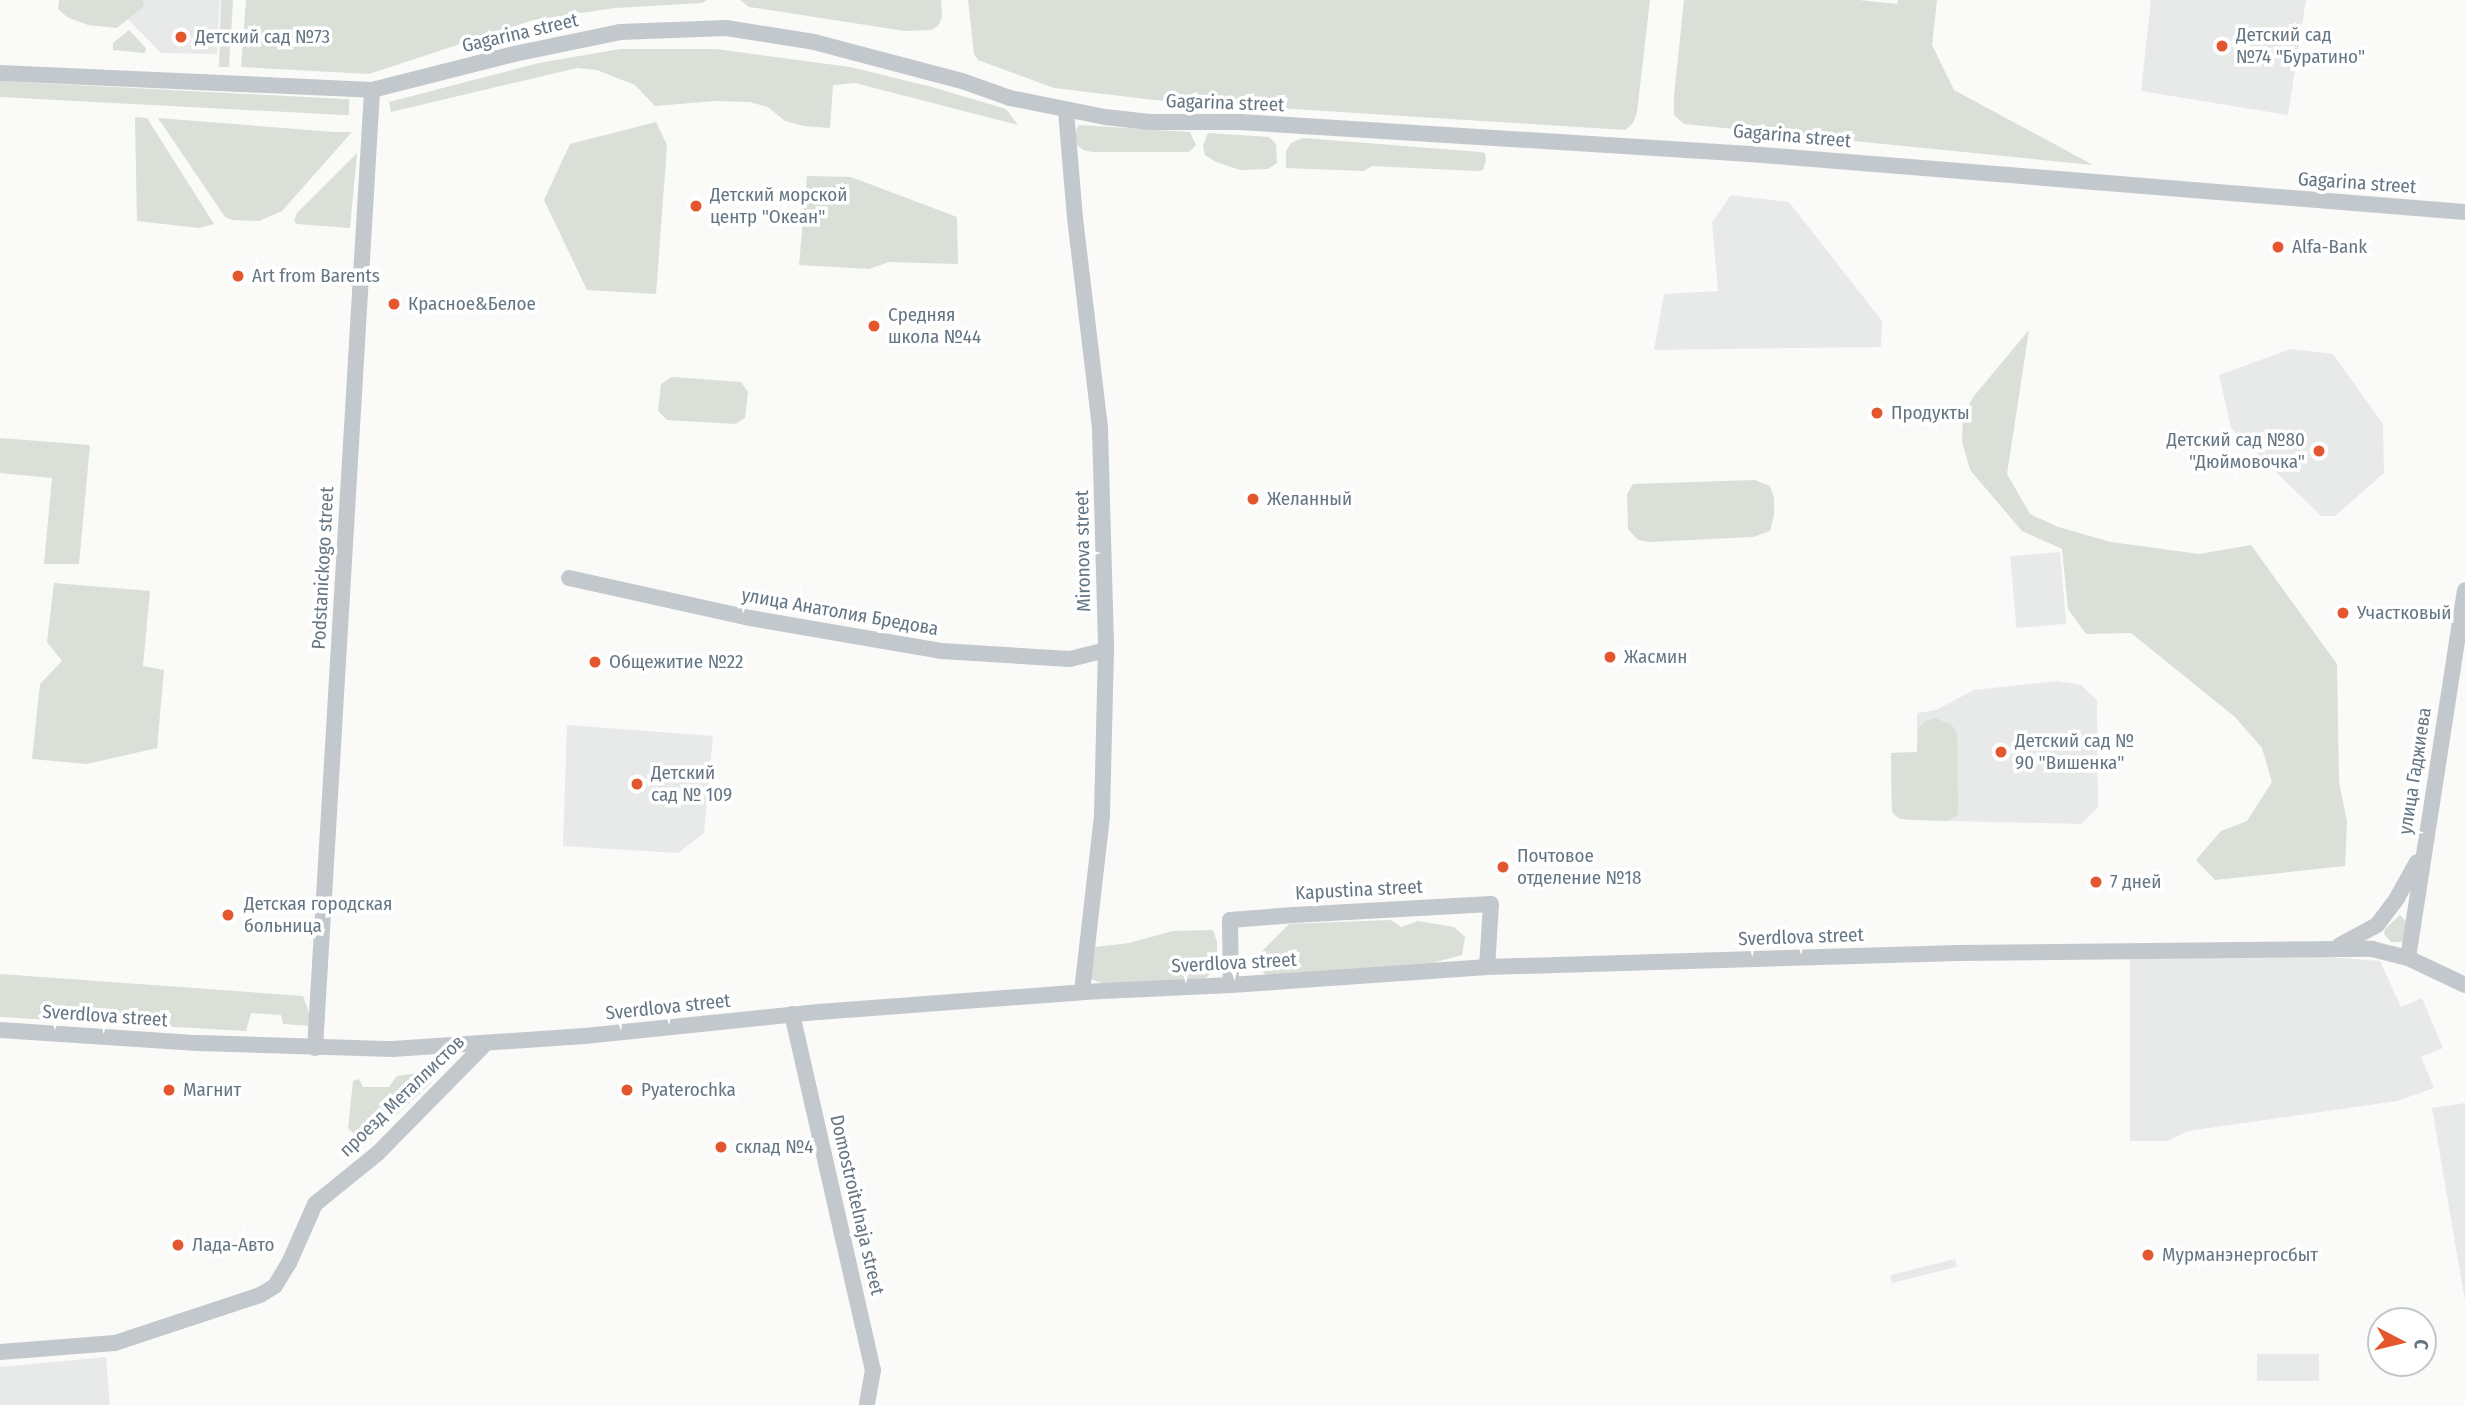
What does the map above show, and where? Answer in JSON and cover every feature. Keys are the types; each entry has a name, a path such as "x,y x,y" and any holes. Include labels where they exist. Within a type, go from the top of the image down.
{"street":[{"name":"Gagarina street","path":"0,73 373,90 620,32 696,27 726,28 814,42 1066,111 1150,122 1241,122 1750,153 2465,212"},
{"name":"Podstanickogo street","path":"315,1048 373,90"},
{"name":"Mironova street","path":"1066,111 1073,206 1100,429 1106,650 1102,816 1082,992"},
{"name":"улица Анатолия Бредова","path":"569,578 750,618 942,652 1070,659 1106,650"},
{"name":"улица Гаджиева","path":"2409,958 2465,590"},
{"path":"2332,947 2364,934 2377,925 2397,898 2425,847"},
{"name":"Kapustina street","path":"1231,985 1230,920 1491,904 1487,967"},
{"name":"Sverdlova street","path":"0,1030 315,1048 393,1049 485,1044 792,1014 1082,992 1231,985 1487,967 1948,954 2332,947 2372,949 2409,958 2465,985"},
{"name":"Domostroitelnaja street","path":"792,1014 873,1370 867,1405"},
{"name":"проезд Металлистов","path":"0,1352 115,1343 260,1295 275,1286 289,1263 315,1204 378,1153 485,1044"}],"shaded area":[{"path":"59,0 142,0 144,6 117,28 88,25 67,17 58,9"},
{"name":"Детский сад №73","path":"109,0 220,0 217,54 161,53"},
{"path":"221,0 233,0 229,67 219,67"},
{"path":"246,0 707,0 702,3 615,8 533,20 369,74 241,67"},
{"path":"740,0 941,0 942,17 938,26 931,30 905,31 749,7"},
{"path":"968,0 1650,0 1637,112 1633,123 1625,130 1154,100 1054,88 978,60 974,54"},
{"path":"1684,0 1859,0 1897,4 1898,0 1937,0 1932,45 1954,90 2093,165 1684,124 1674,115 1674,96"},
{"name":"Детский сад №74 \"Буратино\"","path":"2151,0 2306,0 2288,115 2141,91"},
{"path":"129,30 146,48 145,53 113,50 113,43"},
{"path":"620,49 716,49 850,67 1006,109 1018,125 855,83 833,85 830,128 804,126 785,121 768,107 750,102 715,101 655,106 635,85 597,70 577,68 391,112 389,102 539,63"},
{"path":"0,81 350,99 349,115 0,97"},
{"path":"135,117 147,118 214,224 199,228 137,221"},
{"path":"158,118 352,132 282,211 259,221 232,220 225,217"},
{"path":"656,122 667,145 656,294 587,290 544,200 570,144"},
{"path":"1079,125 1190,132 1196,145 1189,152 1092,152 1083,150 1076,144 1076,130"},
{"path":"1208,133 1269,137 1276,144 1277,163 1268,169 1240,170 1216,162 1205,155 1203,146"},
{"path":"1303,138 1480,152 1485,153 1486,160 1483,170 1477,171 1372,166 1364,171 1286,168 1286,151 1291,143"},
{"path":"357,153 350,228 297,224 294,221 297,213"},
{"path":"807,176 851,177 957,217 958,264 889,262 869,269 799,265"},
{"path":"1731,195 1789,202 1882,321 1881,347 1654,350 1664,294 1718,291 1712,222"},
{"path":"2029,330 2007,474 2030,514 2058,527 2111,542 2199,554 2251,545 2337,664 2339,781 2347,822 2345,866 2215,880 2196,860 2221,831 2247,821 2272,782 2262,748 2235,717 2131,633 2086,634 2068,609 2062,549 2022,531 1970,470 1962,441 1963,415 1974,396"},
{"name":"Детский сад №80 \"Дюймовочка\"","path":"2291,349 2333,354 2383,424 2384,473 2335,516 2321,516 2231,428 2219,375"},
{"path":"672,377 741,382 748,392 745,418 735,424 667,420 658,411 661,384"},
{"path":"0,438 90,445 79,564 44,564 52,478 0,473"},
{"path":"1755,480 1770,486 1774,498 1770,531 1753,537 1649,542 1638,540 1628,529 1627,494 1633,484"},
{"path":"2060,552 2066,624 2016,628 2010,556"},
{"path":"54,583 150,591 143,666 164,670 157,748 87,764 32,759 40,684 62,661 47,642"},
{"name":"Детский сад № 90 \"Вишенка\"","path":"2057,681 2081,685 2097,700 2098,807 2081,824 1908,820 1895,817 1892,811 1891,753 1917,752 1917,713 1936,710 1974,690"},
{"path":"1935,718 1952,725 1957,734 1958,814 1948,821 1900,819 1892,811 1891,753 1917,752 1918,728 1925,721"},
{"name":"Детский сад № 109","path":"567,725 713,736 704,833 678,853 563,846"},
{"path":"2400,915 2406,921 2404,938 2402,942 2391,942 2384,934 2385,929"},
{"path":"1391,920 1401,927 1418,921 1454,927 1465,937 1462,955 1432,963 1266,975 1262,971 1261,952 1289,924"},
{"path":"1213,930 1217,942 1217,966 1206,978 1108,985 1090,979 1095,947 1129,943 1173,931"},
{"path":"2317,956 2380,961 2401,1007 2422,998 2443,1048 2421,1057 2434,1088 2397,1101 2188,1131 2167,1141 2130,1141 2130,959"},
{"path":"0,974 303,996 312,1021 310,1026 283,1024 281,1015 251,1013 246,1031 0,1017"},
{"path":"431,1071 431,1083 365,1144 348,1128 353,1081 359,1079 363,1087 389,1087 397,1076"},
{"path":"2465,1103 2465,1301 2432,1108"},
{"path":"1955,1259 1957,1267 1892,1283 1890,1275"},
{"path":"2257,1354 2319,1354 2319,1381 2257,1381"},
{"path":"106,1357 110,1405 0,1405 0,1367"}],"place":[{"name":"Детский сад №73","path":"181,37"},
{"name":"Детский сад №74 \"Буратино\"","path":"2222,46"},
{"name":"Детский морской центр \"Океан\"","path":"696,206"},
{"name":"Alfa-Bank","path":"2278,247"},
{"name":"Art from Barents","path":"238,276"},
{"name":"Красное&Белое","path":"394,304"},
{"name":"Средняя школа №44","path":"874,326"},
{"name":"Продукты","path":"1877,413"},
{"name":"Детский сад №80 \"Дюймовочка\"","path":"2319,451"},
{"name":"Желанный","path":"1253,499"},
{"name":"Участковый","path":"2343,613"},
{"name":"Жасмин","path":"1610,657"},
{"name":"Общежитие №22","path":"595,662"},
{"name":"Детский сад № 90 \"Вишенка\"","path":"2001,752"},
{"name":"Детский сад № 109","path":"637,784"},
{"name":"Почтовое отделение №18","path":"1503,867"},
{"name":"7 дней","path":"2096,882"},
{"name":"Детская городская больница","path":"228,915"},
{"name":"Магнит","path":"169,1090"},
{"name":"Pyaterochka","path":"627,1090"},
{"name":"склад №4","path":"721,1147"},
{"name":"Лада-Авто","path":"178,1245"},
{"name":"Мурманэнергосбыт","path":"2148,1255"}]}
